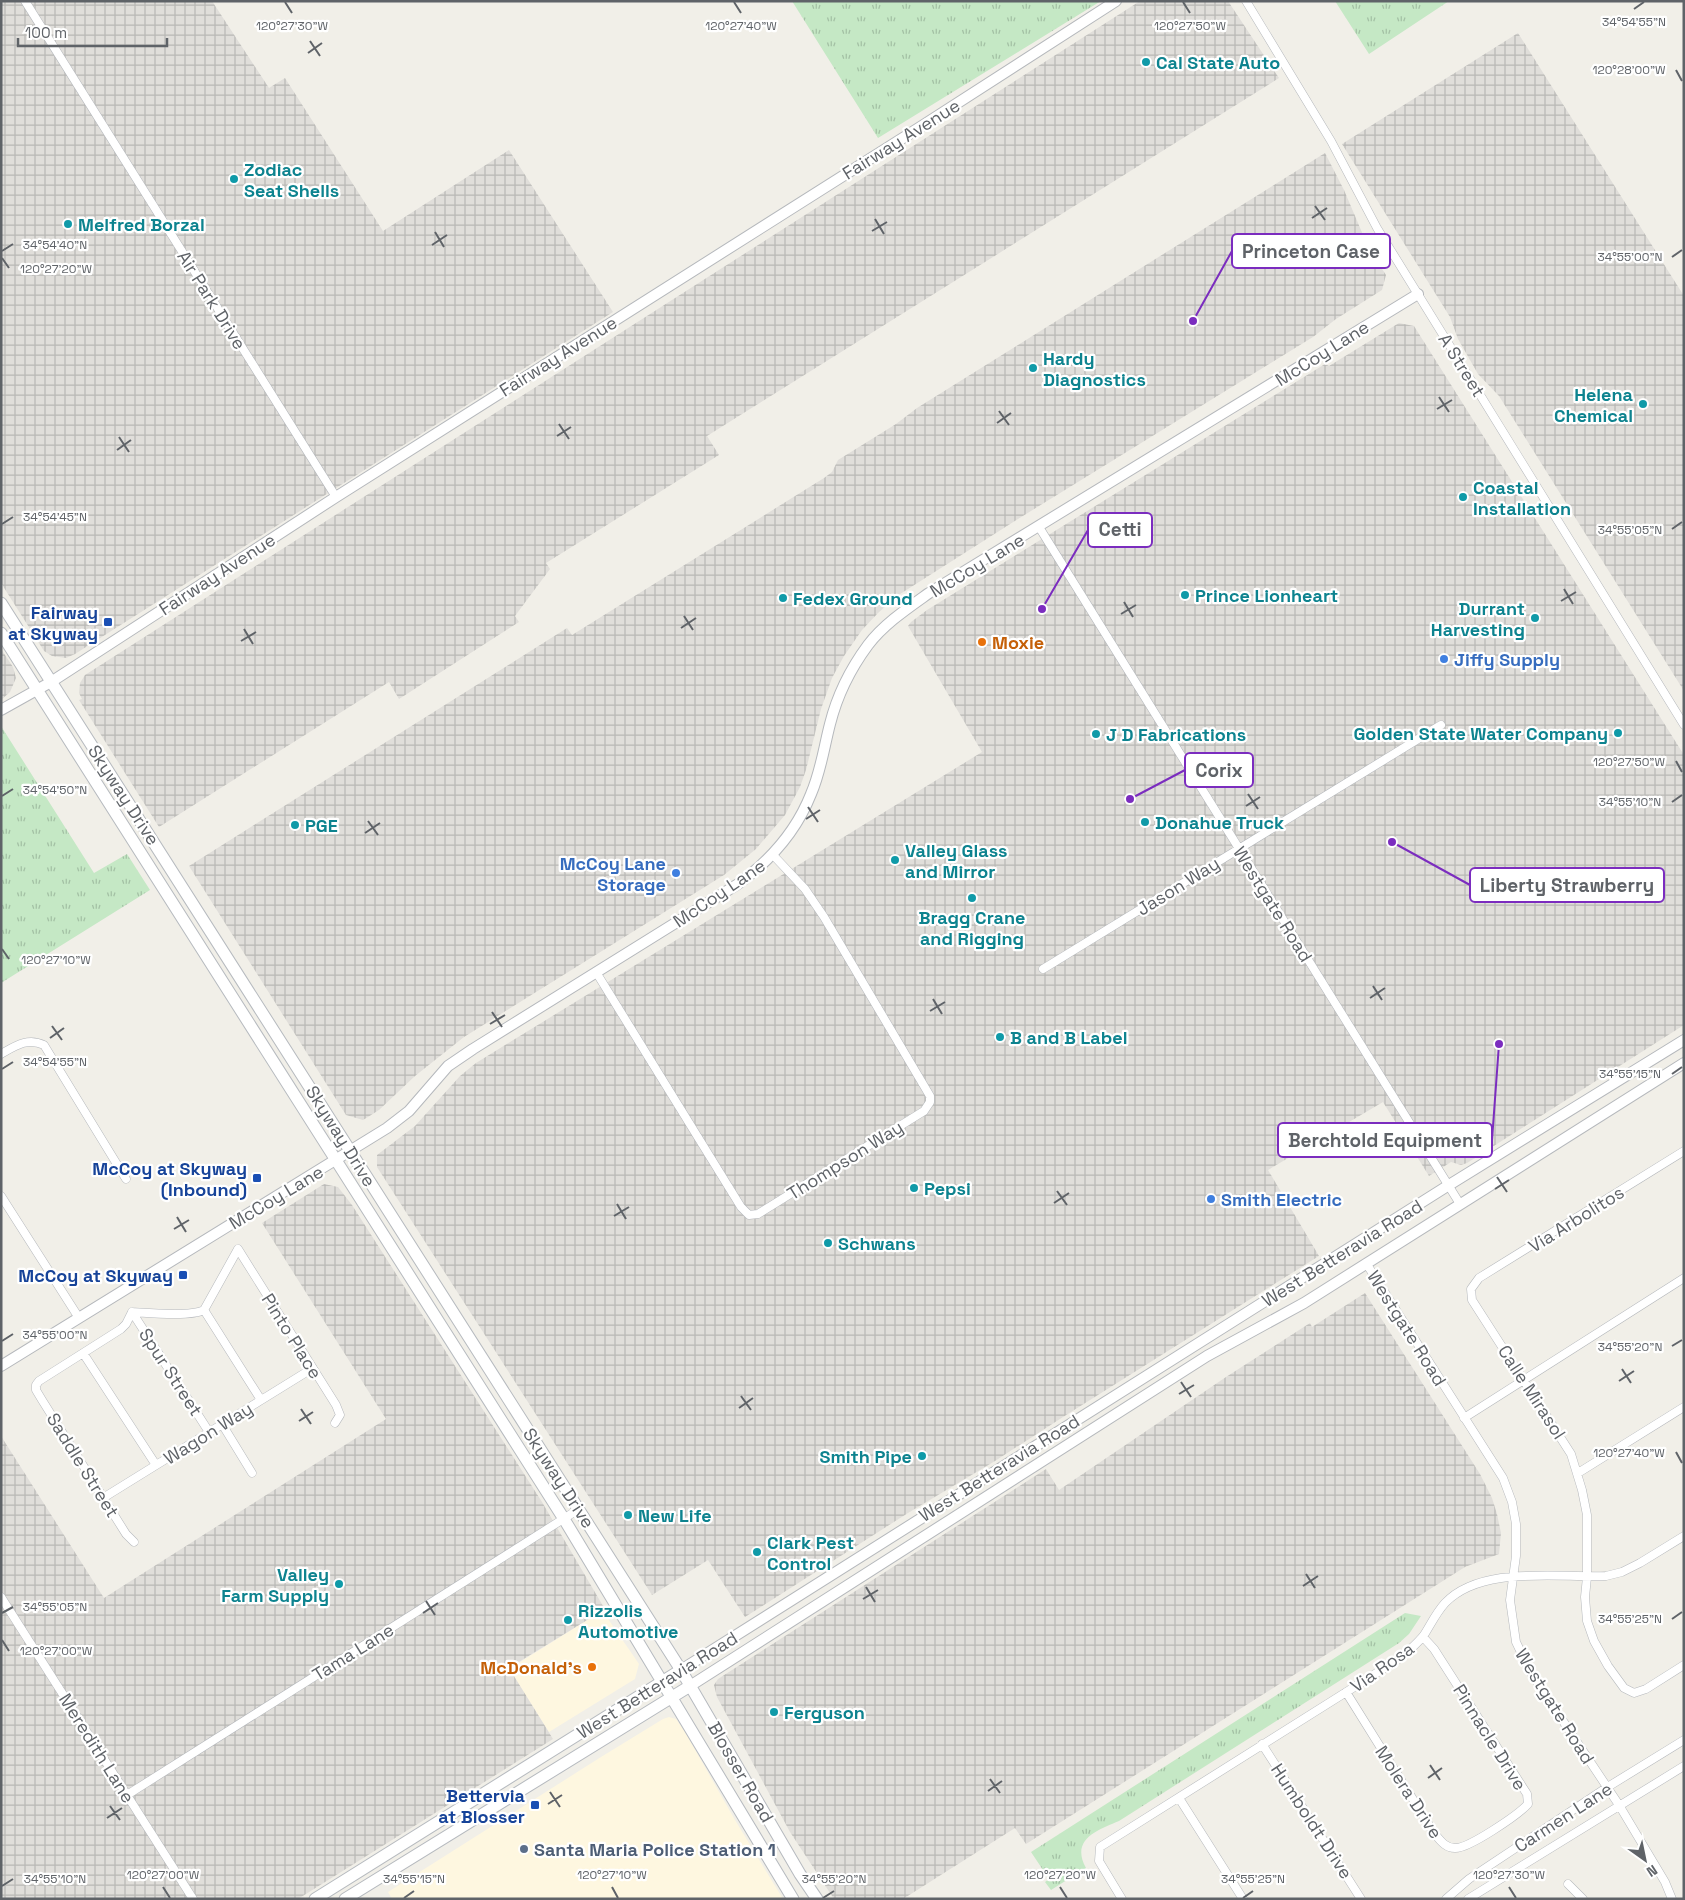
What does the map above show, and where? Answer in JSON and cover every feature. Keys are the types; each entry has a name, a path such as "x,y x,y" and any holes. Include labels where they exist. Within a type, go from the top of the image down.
{"main road":[{"name":"Skyway Drive","path":"1,603 681,1670"},
{"name":"Skyway Drive","path":"1,633 564,1519 662,1681"},
{"name":"West Betteravia Road","path":"316,1899 681,1670"},
{"name":"Blosser Road","path":"681,1670 800,1874 817,1899"},
{"name":"Blosser Road","path":"662,1681 793,1899"},
{"name":"West Betteravia Road","path":"346,1899 690,1686"}],"street":[{"name":"Air Park Drive","path":"25,1 336,497"},
{"name":"Fairway Avenue","path":"1,710 51,682 336,497 1116,1"},
{"name":"A Street","path":"1246,1 1331,141 1377,228 1684,725"},
{"name":"McCoy Lane","path":"1,1366 387,1128 408,1111 448,1066 759,869 773,855 797,823 818,775 830,722 842,688 869,643 889,623 929,593 1418,294"},
{"name":"Westgate Road","path":"1039,527 1460,1204"},
{"name":"Jason Way","path":"1044,969 1440,725"},
{"name":"Thompson Way","path":"596,972 741,1207 749,1214 758,1214 924,1110 930,1102 930,1096 910,1062 824,917 805,889 773,855"},
{"name":"West Betteravia Road","path":"681,1670 1448,1185 1684,1040"},
{"path":"1,1054 15,1046 36,1041 44,1045 126,1179"},
{"name":"West Betteravia Road","path":"690,1686 1207,1356 1304,1302 1684,1063"},
{"name":"Via Arbolitos","path":"1471,1289 1479,1278 1684,1151"},
{"path":"1,1196 79,1318"},
{"name":"Pinto Place","path":"204,1310 208,1306 238,1249 338,1411 339,1419 335,1423"},
{"name":"Westgate Road","path":"1366,1263 1503,1478 1512,1502 1516,1524 1516,1556 1510,1600 1516,1642 1531,1673 1619,1806 1665,1882 1672,1899"},
{"path":"1464,1418 1684,1278"},
{"name":"Calle Mirasol","path":"1471,1289 1472,1300 1571,1454 1578,1473 1587,1515 1586,1621 1594,1641 1624,1688 1634,1693 1646,1689 1684,1665"},
{"path":"156,1465 83,1353 126,1324 132,1312 177,1313 204,1310 260,1400"},
{"name":"Spur Street","path":"132,1312 209,1432"},
{"name":"Saddle Street","path":"83,1353 40,1381 36,1385 36,1390 126,1534 134,1542"},
{"name":"Wagon Way","path":"104,1498 313,1368"},
{"path":"1578,1473 1684,1408"},
{"name":"Spur Street","path":"222,1424 252,1473"},
{"name":"Tama Lane","path":"127,1795 579,1509"},
{"name":"Via Rosa","path":"1122,1899 1099,1861 1100,1847 1402,1657 1423,1637 1445,1603 1460,1591 1477,1582 1501,1577 1606,1576 1622,1572 1684,1536"},
{"name":"Meredith Lane","path":"1,1597 193,1899"},
{"name":"Pinnacle Drive","path":"1423,1637 1434,1649 1527,1794 1528,1804 1519,1813 1493,1829"},
{"name":"Molera Drive","path":"1346,1692 1444,1845 1455,1848 1468,1845 1493,1829"},
{"name":"Carmen Lane","path":"1446,1899 1469,1878 1606,1788 1684,1740"},
{"name":"Humboldt Drive","path":"1262,1744 1361,1899"},
{"name":"Carmen Lane","path":"1468,1899 1684,1766"},
{"path":"1179,1798 1243,1899"},
{"path":"1568,1884 1583,1899"}],"shaded area":[{"path":"1,1 212,1 269,88 285,78 383,231 509,150 613,312 75,654 66,658 52,656 44,651 1,583"},
{"path":"1140,1 1228,1 1279,78 707,436 719,455 546,563 550,569 515,616 519,622 399,699 389,682 159,827 79,700 82,699 79,693 80,683 85,675"},
{"path":"1518,33 1684,296 1684,691 1499,396 1478,374 1458,339 1450,317 1342,144"},
{"path":"1325,153 1344,190 1369,249 1386,275 1382,290 1336,319 1313,337 897,596 862,630 844,656 832,678 821,709 800,787 785,815 756,849 724,875 464,1037 415,1076 379,1110 363,1120 346,1115 189,866 567,628 572,635 824,478 832,472 838,460 896,424 917,408"},
{"path":"1399,323 1414,326 1684,755 1684,1025 1467,1163 1461,1165 1451,1162 1429,1176 1383,1102 1268,1170 1319,1256 745,1617 708,1560 652,1595 377,1167 377,1155 415,1126 460,1076 476,1063 982,752 908,626 911,622 927,610 1325,364 1329,366"},
{"path":"1,649 13,667 16,678 10,692 1,700"},
{"path":"324,1184 338,1187 352,1205 542,1502 606,1611 597,1614 509,1668 553,1739 298,1899 1,1899 1,1436 104,1598 386,1419 262,1223"},
{"path":"1365,1293 1480,1474 1492,1498 1497,1514 1501,1533 1499,1554 1465,1567 1026,1844 1015,1828 903,1899 834,1899 790,1832 717,1697 714,1685 718,1679 1046,1469 1059,1490 1226,1377 1310,1323 1312,1327"},
{"path":"604,1613 639,1664 635,1679 549,1732 509,1669 597,1614"},
{"path":"669,1717 676,1719 685,1732 783,1899 392,1899 388,1892 601,1757"}],"green space":[{"path":"792,1 1101,1 878,138"},
{"path":"1335,1 1449,1 1369,54"},
{"path":"1,726 94,873 127,854 150,890 1,983"},
{"path":"1405,1613 1421,1616 1409,1634 1399,1643 1119,1821 1095,1832 1084,1843 1081,1850 1086,1868 1051,1890 1045,1882 1049,1879 1031,1852"}],"place":[{"name":"Cal State Auto","path":"1146,62"},
{"name":"Zodiac Seat Shells","path":"234,179"},
{"name":"Melfred Borzal","path":"68,224"},
{"name":"Princeton Case","path":"1193,321"},
{"name":"Hardy Diagnostics","path":"1033,368"},
{"name":"Helena Chemical","path":"1643,404"},
{"name":"Coastal Installation","path":"1463,497"},
{"name":"Prince Lionheart","path":"1185,595"},
{"name":"Fedex Ground","path":"783,598"},
{"name":"Cetti","path":"1042,609"},
{"name":"Durrant Harvesting","path":"1535,618"},
{"name":"Fairway at Skyway","path":"108,622"},
{"name":"Moxie","path":"982,642"},
{"name":"Jiffy Supply","path":"1444,659"},
{"name":"Golden State Water Company","path":"1618,733"},
{"name":"J D Fabrications","path":"1096,734"},
{"name":"Corix","path":"1130,799"},
{"name":"Donahue Truck","path":"1145,822"},
{"name":"PGE","path":"295,825"},
{"name":"Liberty Strawberry","path":"1392,842"},
{"name":"Valley Glass and Mirror","path":"895,860"},
{"name":"McCoy Lane Storage","path":"676,873"},
{"name":"Bragg Crane and Rigging","path":"972,898"},
{"name":"B and B Label","path":"1000,1037"},
{"name":"Berchtold Equipment","path":"1499,1044"},
{"name":"McCoy at Skyway (Inbound)","path":"257,1178"},
{"name":"Pepsi","path":"914,1188"},
{"name":"Smith Electric","path":"1211,1199"},
{"name":"Schwans","path":"828,1243"},
{"name":"McCoy at Skyway","path":"183,1275"},
{"name":"Smith Pipe","path":"922,1456"},
{"name":"New Life","path":"628,1515"},
{"name":"Clark Pest Control","path":"757,1552"},
{"name":"Valley Farm Supply","path":"339,1584"},
{"name":"Rizzolis Automotive","path":"568,1620"},
{"name":"McDonald's","path":"592,1667"},
{"name":"Ferguson","path":"774,1712"},
{"name":"Bettervia at Blosser","path":"535,1805"},
{"name":"Santa Maria Police Station 1","path":"524,1849"}]}
